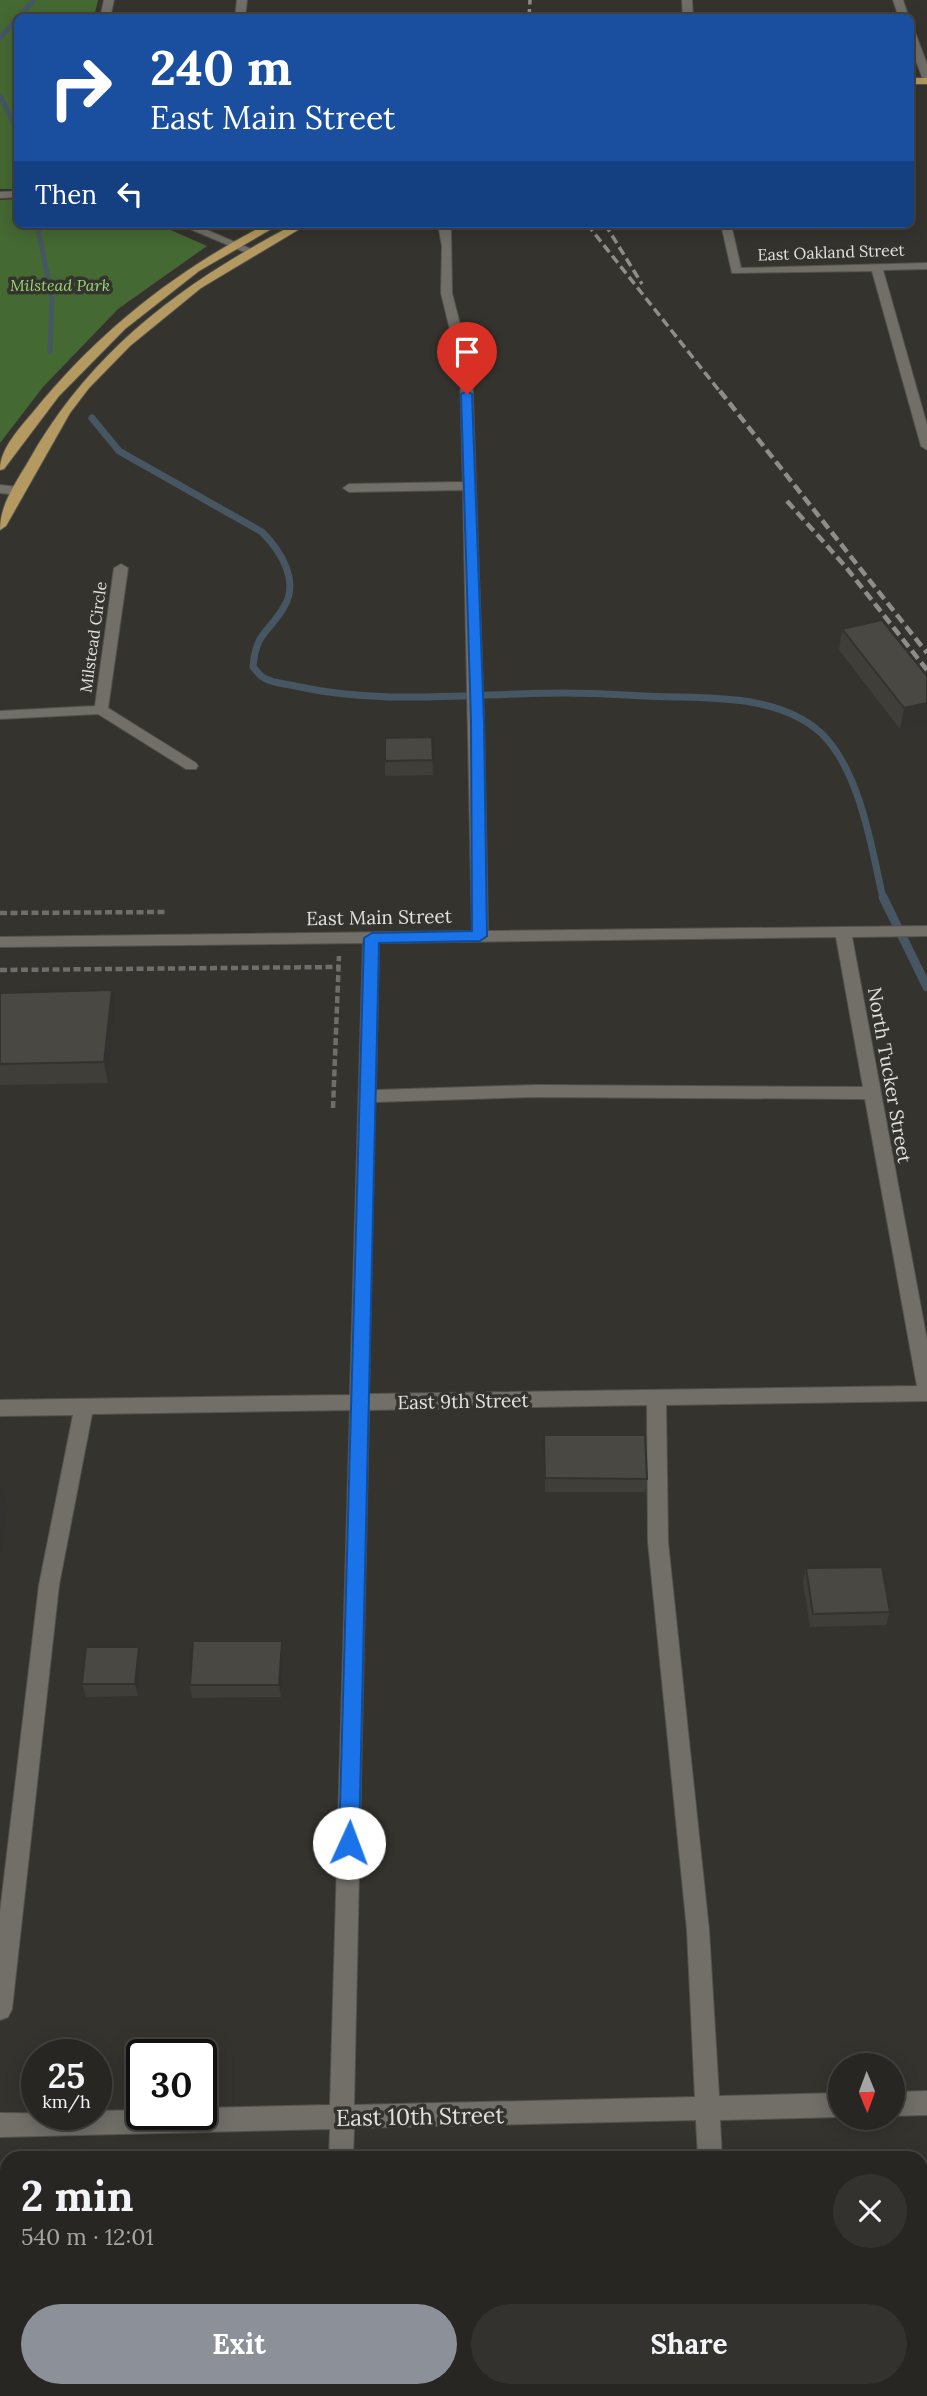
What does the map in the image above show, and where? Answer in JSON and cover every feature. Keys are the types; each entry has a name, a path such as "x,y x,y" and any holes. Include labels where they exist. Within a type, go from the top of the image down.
{"main road":[{"path":"0,466 18,439 80,363 145,306 209,260 268,228"},
{"path":"0,526 37,453 77,394 129,340 198,285 251,251 295,228"}],"street":[{"path":"914,43 927,79"},
{"path":"197,228 251,251"},
{"path":"445,228 449,235 446,289 463,349 466,371 477,722 480,936"},
{"name":"East Oakland Street","path":"727,228 736,271 927,266"},
{"path":"876,266 927,446"},
{"path":"349,488 470,486"},
{"path":"0,489 18,491"},
{"name":"Milstead Circle","path":"101,710 121,568"},
{"path":"0,715 101,710 191,766"},
{"name":"East Main Street","path":"0,942 927,931"},
{"name":"North Tucker Street","path":"849,933 872,1093 927,1390"},
{"path":"341,2151 372,938"},
{"path":"368,1096 536,1091 872,1093"},
{"name":"East 9th Street","path":"0,1408 656,1398 927,1390"},
{"path":"656,1398 658,1542 698,1930 709,2151"},
{"path":"0,2009 49,1585 84,1407"},
{"path":"905,2104 927,2103"},
{"name":"East 10th Street","path":"0,2126 828,2105"}],"path":[{"path":"0,913 166,912"},
{"path":"333,1108 340,938"},
{"path":"0,970 339,967"}],"green space":[{"path":"0,0 98,0 95,14 14,14 14,189 0,189"},
{"name":"Milstead Park","path":"14,199 14,228 166,228 207,246 118,309 43,387 0,443 0,200"}],"building":[{"path":"882,620 927,676 927,703 904,708 842,629"},
{"path":"432,737 433,760 385,761 385,738"},
{"path":"112,990 104,1062 0,1064 0,993"},
{"path":"544,1435 645,1435 647,1479 545,1478"},
{"path":"882,1567 890,1612 813,1614 806,1568"},
{"path":"193,1641 282,1641 279,1685 190,1685"},
{"path":"86,1647 139,1647 135,1684 82,1684"}],"waterway":[{"path":"21,14 34,0"},
{"path":"0,38 14,22"},
{"path":"0,96 14,124"},
{"path":"38,228 52,297 50,352"},
{"path":"92,418 119,451 262,532 281,556 289,576 289,595 257,646 253,667 264,678 279,683 362,696 564,693 713,698 771,706 806,721 821,733 846,768 869,834 883,899"},
{"path":"883,897 927,987"}],"railway":[{"path":"529,14 530,0"},
{"path":"590,228 721,393"},
{"path":"607,228 642,284"},
{"path":"720,391 927,653"},
{"path":"787,501 845,566 927,670"}],"route":[{"path":"349,1843 372,938 480,936 477,722 467,394"}]}
